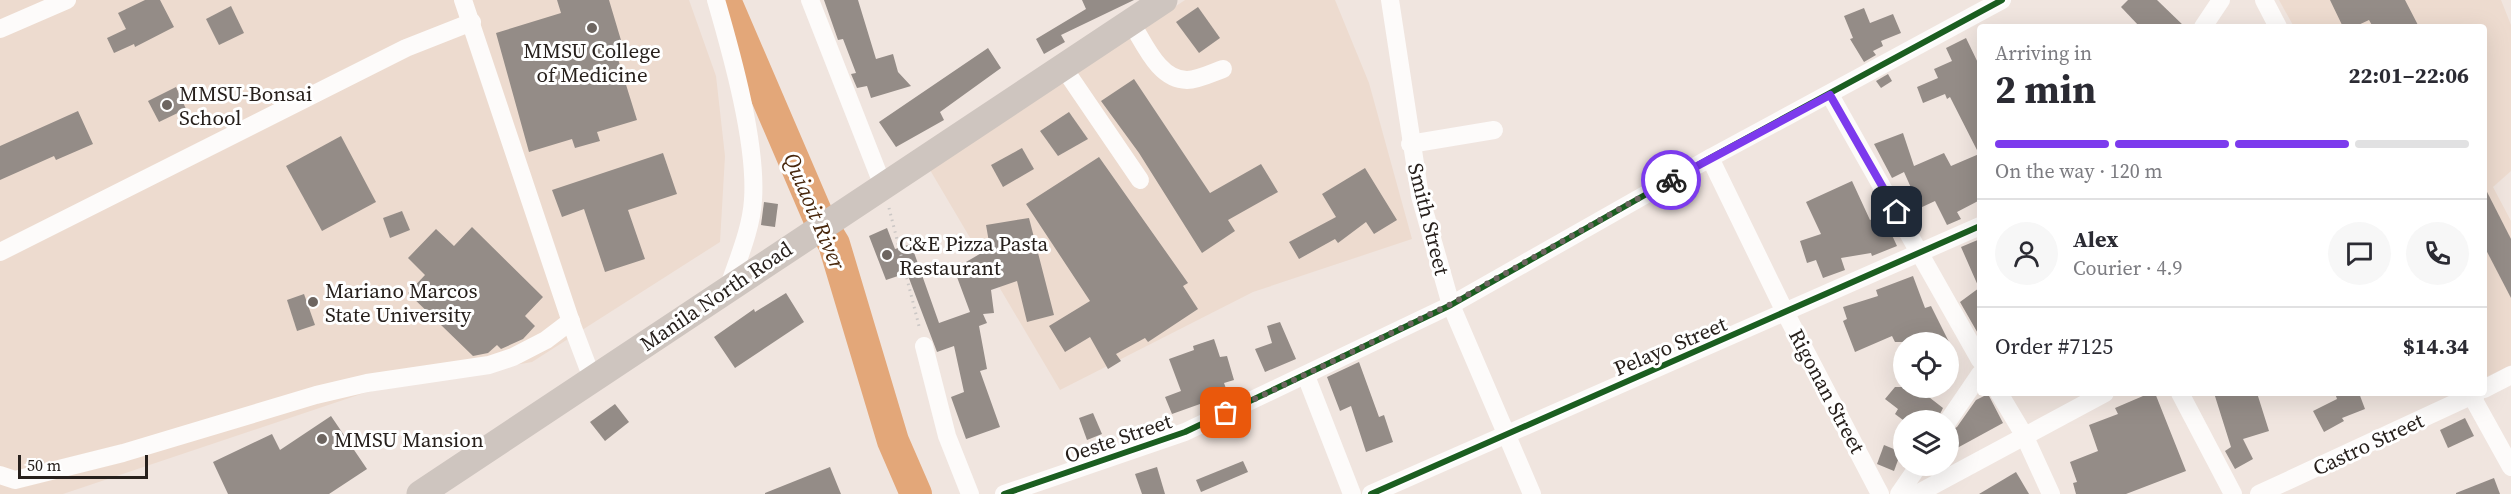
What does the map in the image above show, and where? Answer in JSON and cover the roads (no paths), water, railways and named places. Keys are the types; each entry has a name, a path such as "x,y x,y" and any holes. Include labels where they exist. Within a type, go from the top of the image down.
{"highway":[{"name":"Manila North Road","path":"420,494 782,251 1164,0"}],"street":[{"path":"0,29 67,0"},
{"path":"463,0 592,378"},
{"path":"717,0 730,48 753,171 753,200 748,227 728,289"},
{"path":"810,0 849,105 872,193"},
{"name":"Smith Street","path":"1390,0 1410,144 1420,196 1451,304 1532,494"},
{"name":"Oeste Street","path":"1004,494 1185,432 1306,376 1451,304 1710,158 1830,95 1984,19 2002,0"},
{"path":"2205,24 2221,0"},
{"path":"2264,0 2276,24"},
{"path":"1130,21 1161,69 1173,78 1188,81 1223,69"},
{"path":"0,252 406,48 471,22"},
{"path":"1063,67 1140,180"},
{"path":"1830,95 1977,355"},
{"path":"1410,144 1494,130"},
{"name":"Rigonan Street","path":"1710,158 1786,314 1880,494"},
{"name":"Pelayo Street","path":"1371,494 1507,433 1786,314 1977,227"},
{"path":"0,475 15,480 123,453 316,395 367,383 489,365 513,357 546,340 571,321"},
{"path":"924,346 947,436 970,494"},
{"name":"Castro Street","path":"2487,387 2511,375"},
{"path":"1306,376 1352,494"},
{"path":"1955,410 1977,378"},
{"path":"2001,396 2024,435 2051,494"},
{"path":"1917,494 2099,396"},
{"path":"2182,396 2233,494"},
{"name":"Castro Street","path":"2259,494 2469,396"},
{"path":"2476,396 2511,468"},
{"path":"1899,494 1911,476"}],"waterway":[{"name":"Quiaoit River","path":"725,0 820,221 834,244 893,441 916,494"}],"place":[{"name":"MMSU College of Medicine","path":"592,28"},
{"name":"MMSU-Bonsai School","path":"167,105"},
{"name":"C&E Pizza Pasta Restaurant","path":"887,255"},
{"name":"Mariano Marcos State University","path":"313,302"},
{"name":"MMSU Mansion","path":"322,439"}]}
